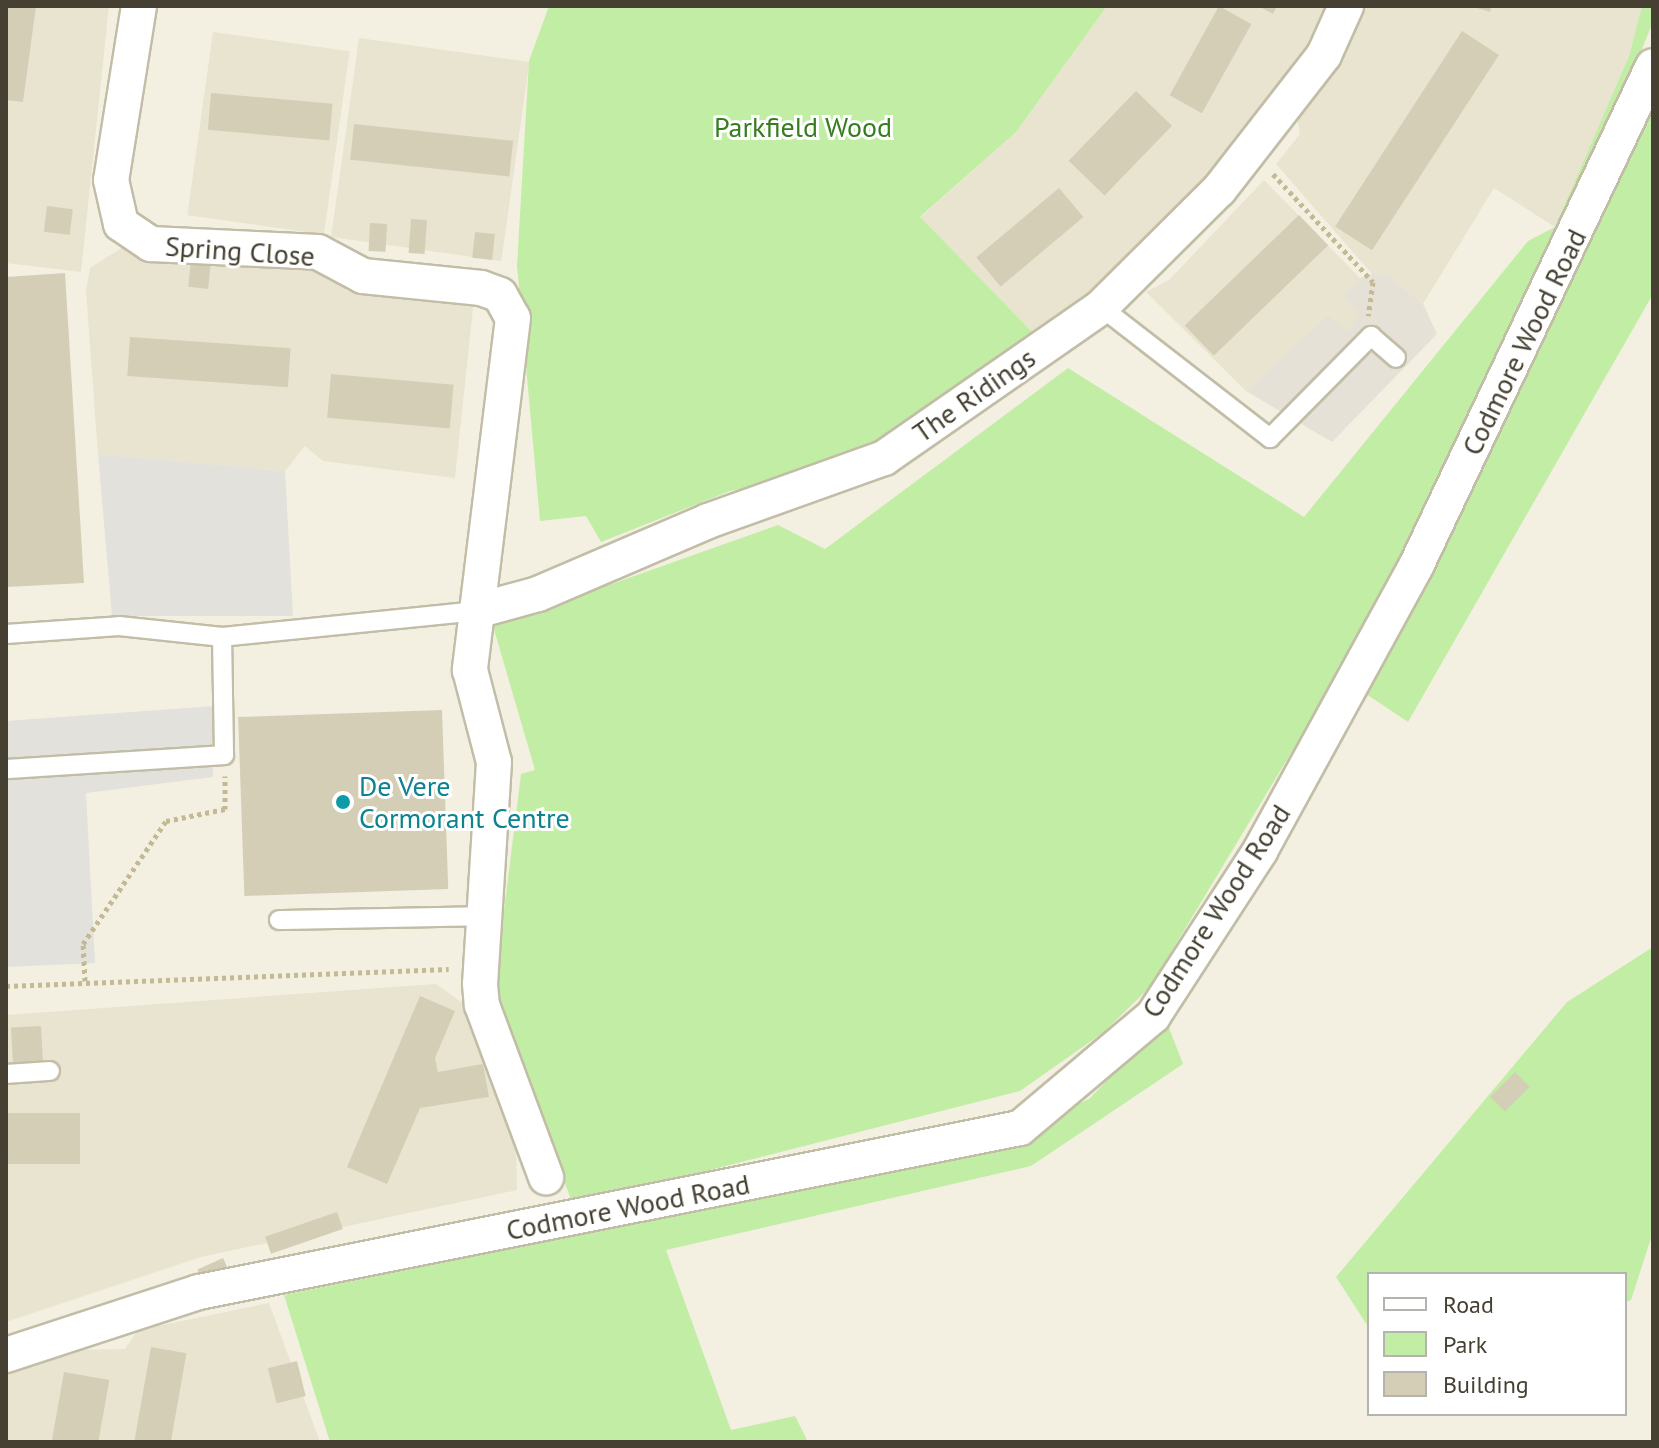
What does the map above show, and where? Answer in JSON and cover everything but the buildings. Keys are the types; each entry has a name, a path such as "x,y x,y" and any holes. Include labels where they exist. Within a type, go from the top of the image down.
{"street":[{"name":"Spring Close","path":"139,6 111,180 121,224 151,244 318,252 363,276 481,288 500,295 513,318 470,670 494,762 482,916 482,1005 546,1177"},
{"name":"The Ridings","path":"476,611 538,594 708,521 884,458 1101,307 1219,190 1324,55 1346,6"},
{"name":"Codmore Wood Road","path":"6,1355 199,1292 1020,1128 1153,1016 1260,851 1416,566 1653,66"}],"lane":[{"path":"1101,307 1270,438 1371,336 1396,358"},
{"path":"6,634 119,626 222,637 476,611"},
{"path":"6,769 224,755 222,637"},
{"path":"279,920 482,916"},
{"path":"6,1074 50,1071"}],"path":[{"path":"1250,150 1373,282 1366,305 1371,336"},
{"path":"85,981 83,944 166,821 225,809 224,755"},
{"path":"6,986 459,969"}],"shaded area":[{"path":"6,6 109,6 81,272 6,263"},
{"path":"1107,6 1329,6 1306,55 1183,214 1038,338 920,218 1016,132"},
{"path":"1362,6 1642,6 1629,56 1555,227 1494,188 1423,304 1389,276 1372,274 1276,164 1300,134 1296,111"},
{"path":"213,32 350,51 324,234 187,215"},
{"path":"359,38 529,62 501,261 331,237"},
{"path":"1264,180 1360,278 1345,296 1360,315 1347,333 1328,314 1246,391 1146,292 1169,280"},
{"path":"136,239 158,251 296,269 311,253 342,268 346,291 474,298 455,478 323,461 305,446 285,471 98,454 86,291 90,268"},
{"path":"1372,274 1389,276 1423,304 1437,334 1332,442 1246,391 1328,314 1347,332 1359,315 1344,296 1360,278"},
{"path":"98,454 285,471 293,616 112,616"},
{"path":"215,706 213,777 86,793 95,963 6,967 6,721"},
{"path":"436,984 464,1004 516,1147 517,1190 201,1257 6,1322 6,1015"},
{"path":"269,1303 320,1442 6,1442 6,1365 72,1350 125,1349 138,1330"}],"green space":[{"name":"Parkfield Wood","path":"549,6 1107,6 1016,132 920,217 1038,338 885,445 786,481 730,491 601,542 586,516 540,521 517,266 529,61"},
{"path":"1642,6 1653,6 1653,22 1553,266 1338,675 1150,987 1104,1032 1020,1091 573,1205 494,991 521,774 535,770 493,626 778,525 825,549 1068,368 1304,517 1528,241 1555,227 1629,56"},
{"path":"1653,88 1653,294 1408,722 1363,692"},
{"path":"1653,947 1653,1232 1631,1300 1627,1301 1627,1272 1367,1272 1367,1325 1336,1277 1567,1002"},
{"path":"1166,1020 1183,1064 1031,1166 666,1250 731,1430 795,1416 808,1442 330,1442 284,1295 971,1155 1089,1099"}],"place":[{"name":"De Vere Cormorant Centre","path":"343,802"}]}
